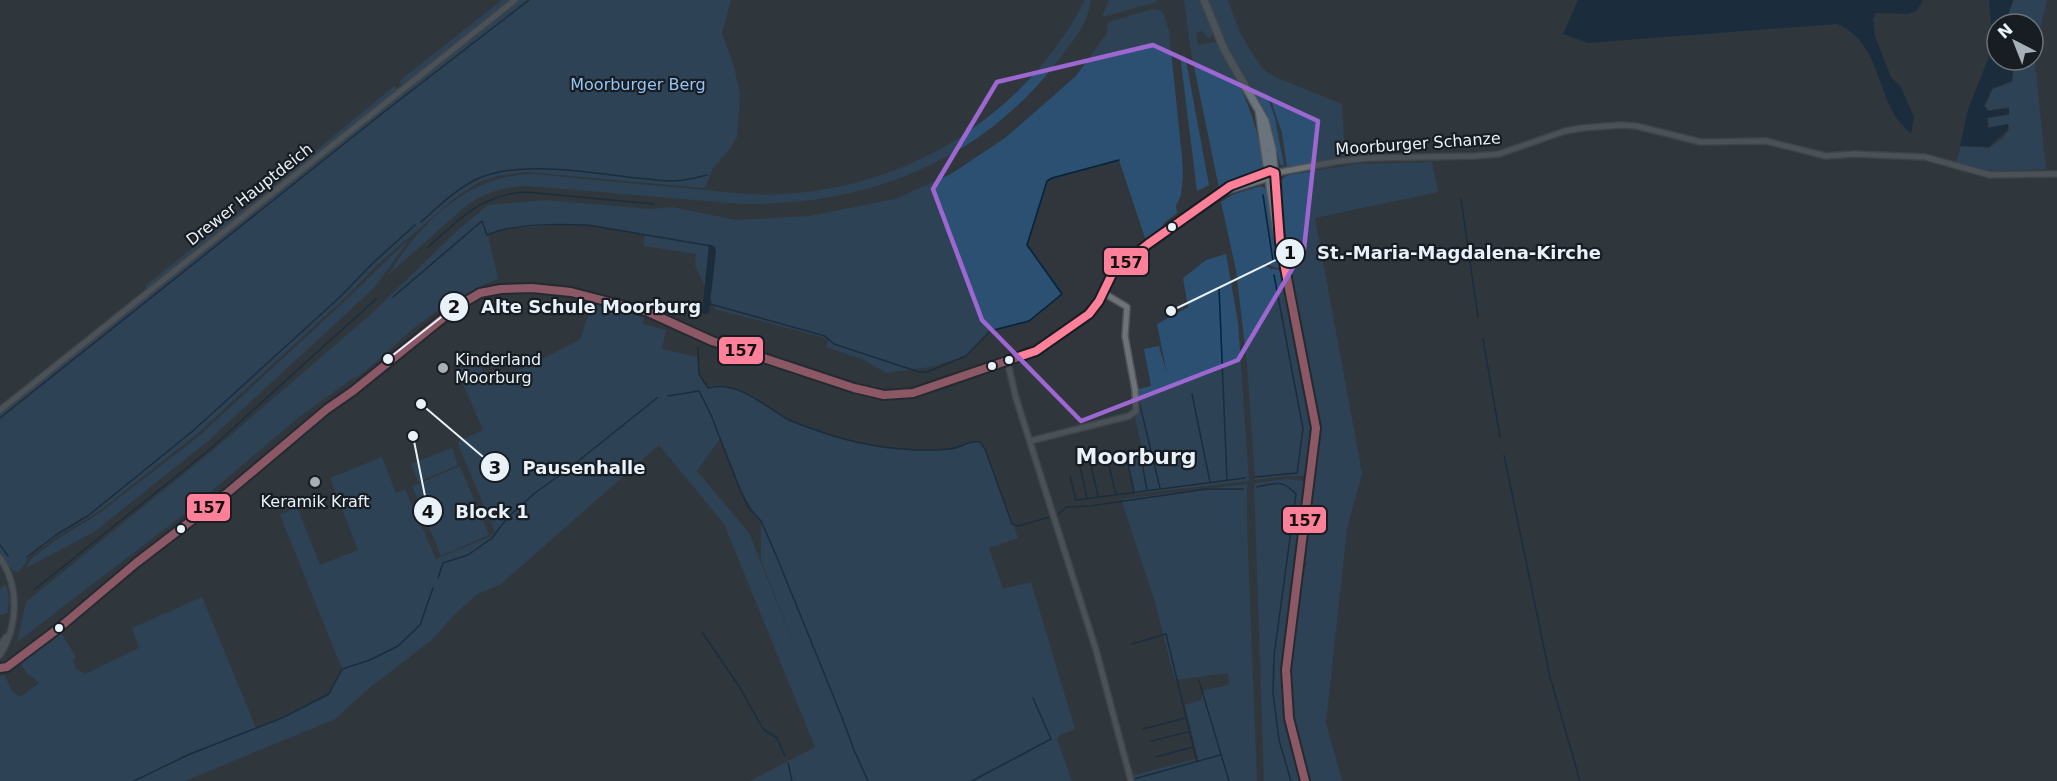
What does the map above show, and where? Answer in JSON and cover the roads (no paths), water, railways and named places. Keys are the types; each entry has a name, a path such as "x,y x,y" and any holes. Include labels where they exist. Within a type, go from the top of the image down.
{"main road":[{"path":"1204,0 1224,49 1269,132 1270,174 1276,227 1316,428 1287,652 1286,677 1290,728 1305,781"}],"street":[{"name":"Drewer Hauptdeich","path":"0,410 515,0"},
{"name":"Moorburger Schanze","path":"0,668 7,667 59,628 136,563 226,494 327,410 458,306 480,293 501,289 532,288 582,294 656,315 712,341 843,385 884,395 902,395 923,391 1007,360 1030,354 1089,314 1108,279 1119,267 1230,186 1270,174 1369,158 1499,154 1565,131 1621,125 1636,126 1701,142 1766,141 1826,156 1854,154 1925,158 1990,175 2057,174"},
{"path":"1030,441 1134,413 1137,408 1125,336 1127,306 1102,292"},
{"path":"1007,360 1096,650 1131,781"},
{"path":"0,558 11,578 15,598 14,615 6,644 0,655"},
{"path":"0,646 9,633"}],"waterway":[{"path":"0,418 384,112 529,0"},
{"path":"710,304 825,336 834,344 919,372 927,372 966,356 990,331 1029,321 1062,294 1027,245 1047,181 1119,160"},
{"path":"421,222 447,199 475,180 519,169 571,170 671,181 707,175"},
{"path":"428,247 472,210 510,194 526,192 654,204"},
{"path":"1263,195 1273,261"},
{"path":"1461,199 1478,317"},
{"path":"393,297 482,221 487,235 523,226 588,225 711,246"},
{"path":"27,557 56,535 89,515 194,430 415,225"},
{"path":"1255,477 1297,473 1303,429 1274,275"},
{"path":"1219,287 1227,480"},
{"path":"34,590 209,450 376,299"},
{"path":"1483,339 1500,437"},
{"path":"698,347 699,374 708,388 718,386 739,391 787,419 828,434 873,446 904,449 949,449 971,442 980,442 985,449 1012,524 1018,526 1050,517"},
{"path":"668,396 699,391 711,415 740,490 749,508 761,521 776,555 868,781"},
{"path":"1192,394 1210,482"},
{"path":"1138,397 1160,488"},
{"path":"438,578 443,563 468,555 492,538 508,517 535,493 657,398"},
{"path":"1139,447 1147,490"},
{"path":"1125,449 1134,492"},
{"path":"1088,452 1098,496"},
{"path":"1504,455 1550,677 1580,781"},
{"path":"1078,458 1087,498"},
{"path":"1108,462 1116,494"},
{"path":"1070,476 1076,500 1245,478"},
{"path":"1257,487 1278,483 1287,486 1296,494 1274,656 1273,693 1279,740 1291,781"},
{"path":"1057,515 1067,507 1090,506 1207,489 1243,489"},
{"path":"0,545 8,556"},
{"path":"134,781 190,754 282,718 329,694 342,669 370,660 398,646 420,625 433,588"},
{"path":"702,632 740,688 763,729 777,738 785,756"},
{"path":"1132,644 1166,634 1197,762"},
{"path":"1199,681 1229,781"},
{"path":"972,781 1051,739 1033,698"},
{"path":"1143,729 1185,718"},
{"path":"1151,741 1188,732"},
{"path":"1156,757 1193,747"},
{"path":"1134,779 1220,755"},
{"path":"788,763 792,781"}],"place":[{"name":"St.-Maria-Magdalena-Kirche","path":"1171,311"},
{"name":"Alte Schule Moorburg","path":"388,359"},
{"name":"Kinderland Moorburg","path":"443,368"},
{"name":"Pausenhalle","path":"421,404"},
{"name":"Block 1","path":"413,436"},
{"name":"Keramik Kraft","path":"315,482"}],"district":[{"name":"Moorburg","path":"1136,456"}],"park label":[{"name":"Moorburger Berg","path":"638,84"}]}
